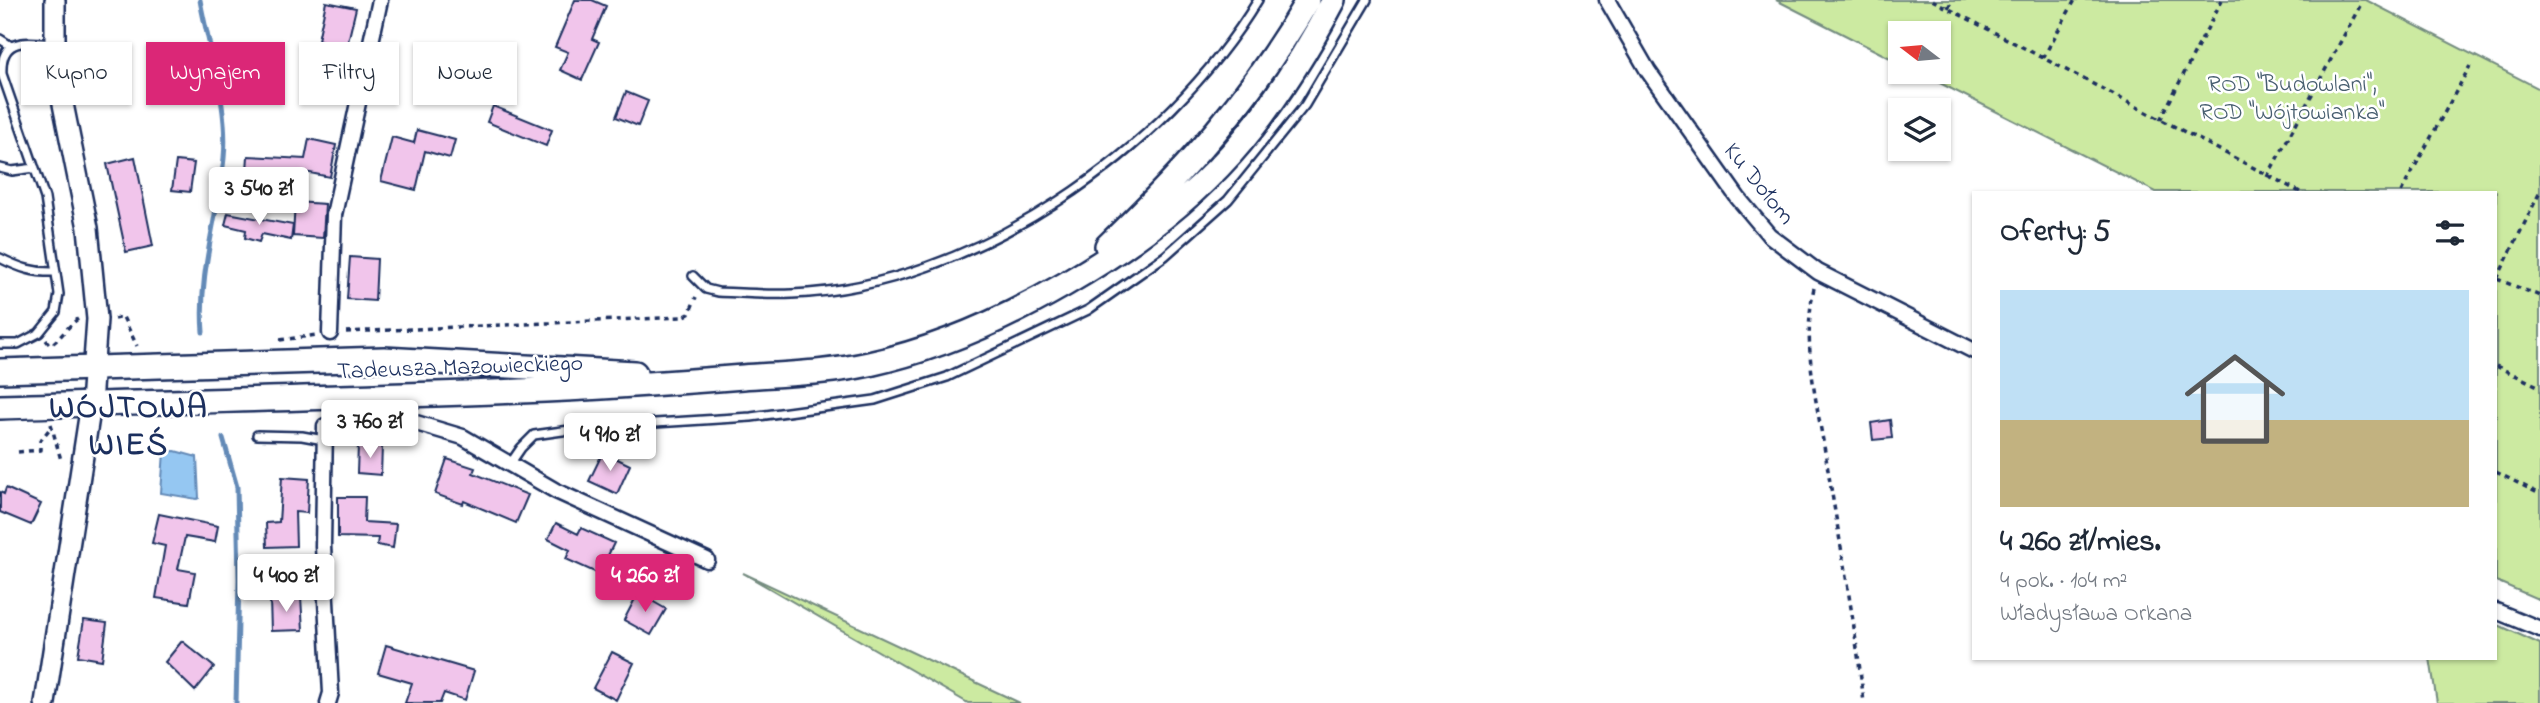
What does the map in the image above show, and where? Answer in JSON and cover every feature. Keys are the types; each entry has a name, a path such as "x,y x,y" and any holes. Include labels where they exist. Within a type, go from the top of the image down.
{"main road":[{"path":"55,0 55,42"},
{"name":"Tadeusza Mazowieckiego","path":"1077,275 1201,153 1270,64 1308,0"},
{"name":"Tadeusza Mazowieckiego","path":"0,407 645,386 806,373 867,365 929,348 1047,294 1140,237 1172,211 1231,155 1284,85 1334,0"},
{"path":"45,703 96,367 96,287 88,228 62,105"},
{"name":"Tadeusza Mazowieckiego","path":"0,371 384,359 746,377"}],"street":[{"path":"330,333 334,215 380,0"},
{"name":"Ku Dołom","path":"1607,0 1648,71 1738,198 1769,235 1818,272 1972,350"},
{"path":"328,703 331,693 323,546 325,433 346,421 416,424 463,437 556,491 706,560"},
{"path":"2497,611 2540,629"}],"lane":[{"path":"693,276 706,289 793,294 854,285 909,272 967,249 1032,218 1084,185 1142,139 1194,87 1240,29 1258,0"},
{"path":"510,464 534,435 591,427 751,418 876,400 947,377 1088,310 1165,256 1228,200 1305,104 1367,0"},
{"path":"0,38 11,46"},
{"path":"0,344 18,344 39,333 56,312 59,294 45,198 2,74 1,59 11,46 21,43"},
{"path":"0,168 12,172 35,168"},
{"path":"0,258 37,273 56,272"},
{"path":"257,435 302,436 325,433"}],"path":[{"path":"1932,0 2298,191"},
{"path":"1948,8 1952,0"},
{"path":"2043,58 2075,0"},
{"path":"2160,120 2222,0"},
{"path":"2267,177 2360,6"},
{"path":"2402,191 2470,66"},
{"path":"2497,277 2540,192"},
{"path":"1818,272 1810,304 1810,363 1864,703"},
{"path":"2497,279 2540,296"},
{"path":"274,341 330,333 683,317 690,314 696,297 706,289"},
{"path":"123,317 136,345 149,348"},
{"path":"39,333 50,345 56,342 69,324 79,319"},
{"path":"2497,366 2540,387"},
{"path":"18,452 40,450 40,441 51,427 61,460"},
{"path":"2497,472 2540,494"}],"green space":[{"name":"ROD \"Budowlani\", ROD \"Wójtowianka\"","path":"1776,0 2366,0 2540,89 2540,600 2497,581 2497,191 2154,191 1942,84 1951,84 1951,21 1888,21 1888,57"},
{"path":"743,573 1020,703 968,703"},
{"path":"2497,624 2540,644 2540,703 2437,703 2430,660 2497,660"}],"water":[{"path":"175,451 197,457 197,499 161,493 164,452"}],"building":[{"path":"575,0 592,0 606,6 592,39 599,42 582,80 560,70 568,52 555,47"},
{"path":"326,2 356,8 348,42 318,40"},
{"path":"626,92 648,101 638,126 616,117"},
{"path":"493,106 552,130 546,146 487,122"},
{"path":"417,130 455,140 450,158 425,151 416,190 381,181 392,137 414,143"},
{"path":"309,139 336,145 330,177 310,173 247,171 248,156 305,159"},
{"path":"135,157 153,246 126,252 107,164"},
{"path":"176,161 194,163 190,192 172,190"},
{"path":"295,202 325,204 323,238 293,236"},
{"path":"228,213 293,225 291,240 262,234 259,242 245,238 246,230 225,225"},
{"path":"350,257 377,259 375,301 347,299"},
{"path":"1890,420 1892,438 1873,440 1871,423"},
{"path":"358,445 382,446 381,475 357,473"},
{"path":"603,452 630,465 617,494 589,481"},
{"path":"447,459 475,468 473,473 528,495 516,523 464,501 463,504 435,494"},
{"path":"282,477 309,479 307,513 295,512 296,546 267,547 266,523 279,522"},
{"path":"6,488 41,504 31,525 0,512 0,492 4,494"},
{"path":"338,497 365,497 364,522 396,524 393,548 377,545 378,538 338,537"},
{"path":"159,514 218,526 215,542 185,537 178,569 195,572 189,603 156,598 165,546 152,543"},
{"path":"556,523 578,534 581,528 614,543 599,574 566,559 570,550 548,539"},
{"path":"638,593 666,609 651,635 624,620"},
{"path":"301,597 303,630 271,631 270,599"},
{"path":"84,620 107,623 102,660 78,656"},
{"path":"182,641 214,667 195,691 165,662"},
{"path":"386,645 474,671 465,700 444,693 440,703 405,703 412,683 378,673"},
{"path":"612,652 634,663 616,700 593,688"}],"waterway":[{"path":"200,0 221,99 225,138 221,180 203,288 203,332"},
{"path":"223,438 237,487 239,580 236,703"}],"district":[{"name":"WÓJTOWA WIEŚ","path":"129,424"}]}
